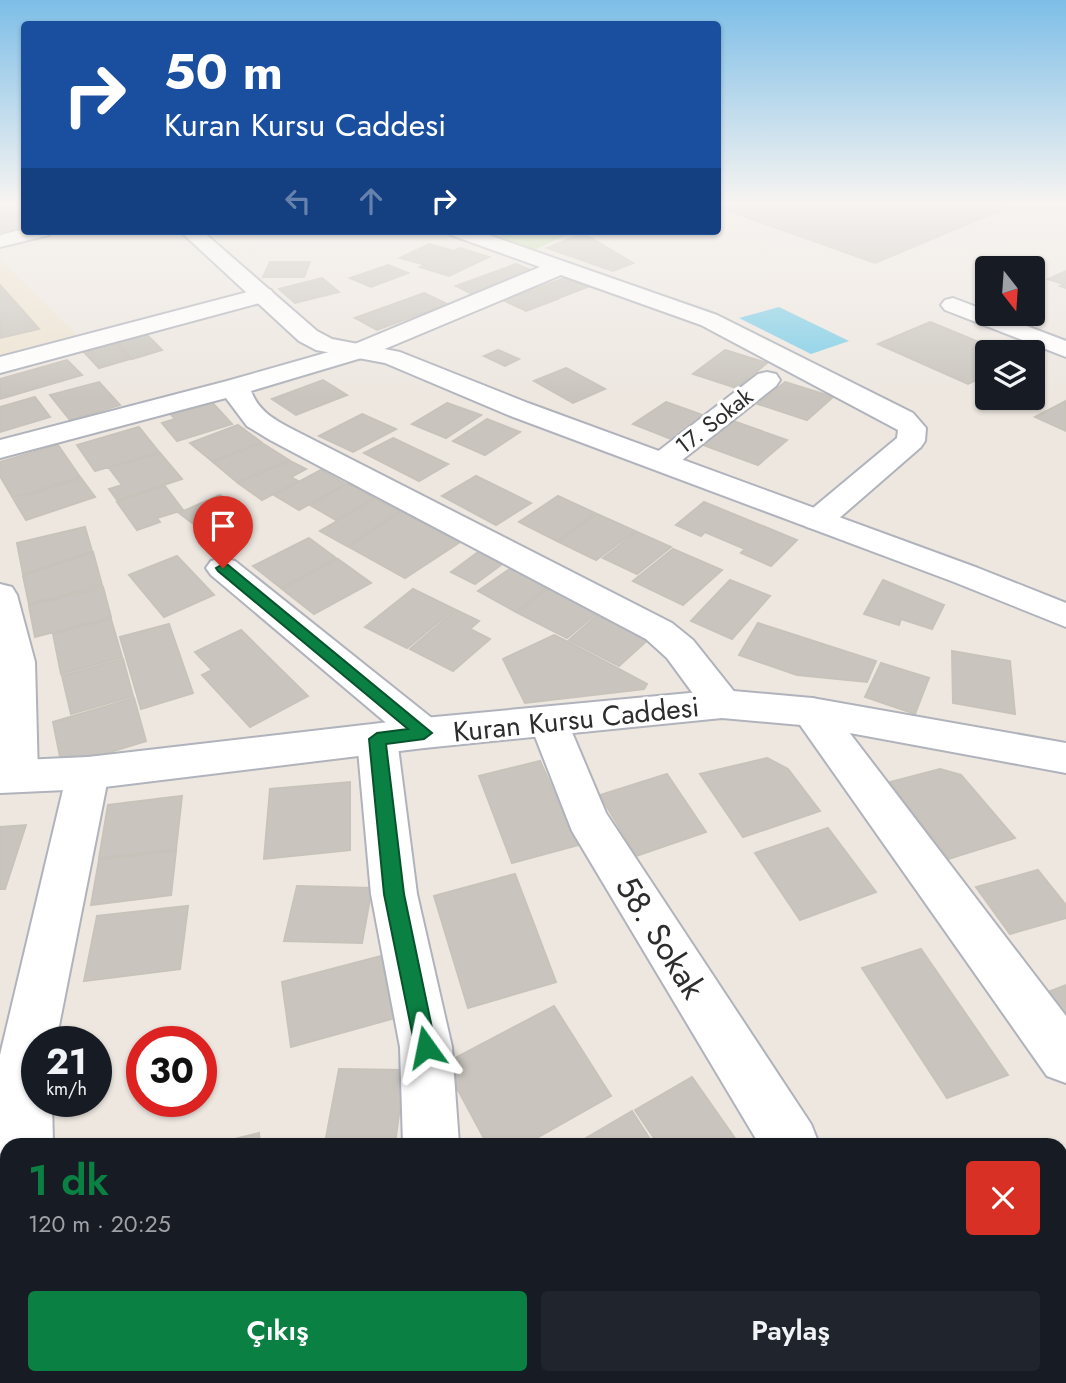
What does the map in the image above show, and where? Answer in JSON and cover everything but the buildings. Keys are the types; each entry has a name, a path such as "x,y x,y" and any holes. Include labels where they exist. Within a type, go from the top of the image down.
{"street":[{"path":"232,268 308,336 326,345 391,358 518,409 818,520 1066,616"},
{"path":"0,449 236,387 359,351 558,268"},
{"path":"561,268 709,320 903,419 912,428 911,441 818,520"},
{"path":"0,365 263,295"},
{"path":"953,305 1066,350"},
{"name":"17. Sokak","path":"662,462 766,380"},
{"path":"236,387 238,396 248,411 266,428 659,631 680,649 722,705"},
{"path":"223,568 424,733"},
{"path":"0,595 16,662 9,777"},
{"name":"Kuran Kursu Caddesi","path":"9,777 88,773 424,733 722,705 812,712 1066,758"},
{"path":"812,712 1066,1058"},
{"name":"58. Sokak","path":"549,721 587,819 787,1138"},
{"path":"377,739 394,894 426,1047 431,1138"},
{"path":"25,1138 25,1062 88,773"}],"shaded area":[{"path":"0,268 9,268 77,335 0,355"}],"water":[{"path":"779,307 849,341 811,354 739,318"}],"route":[{"path":"223,568 424,733 377,739 394,894 426,1047"}]}
